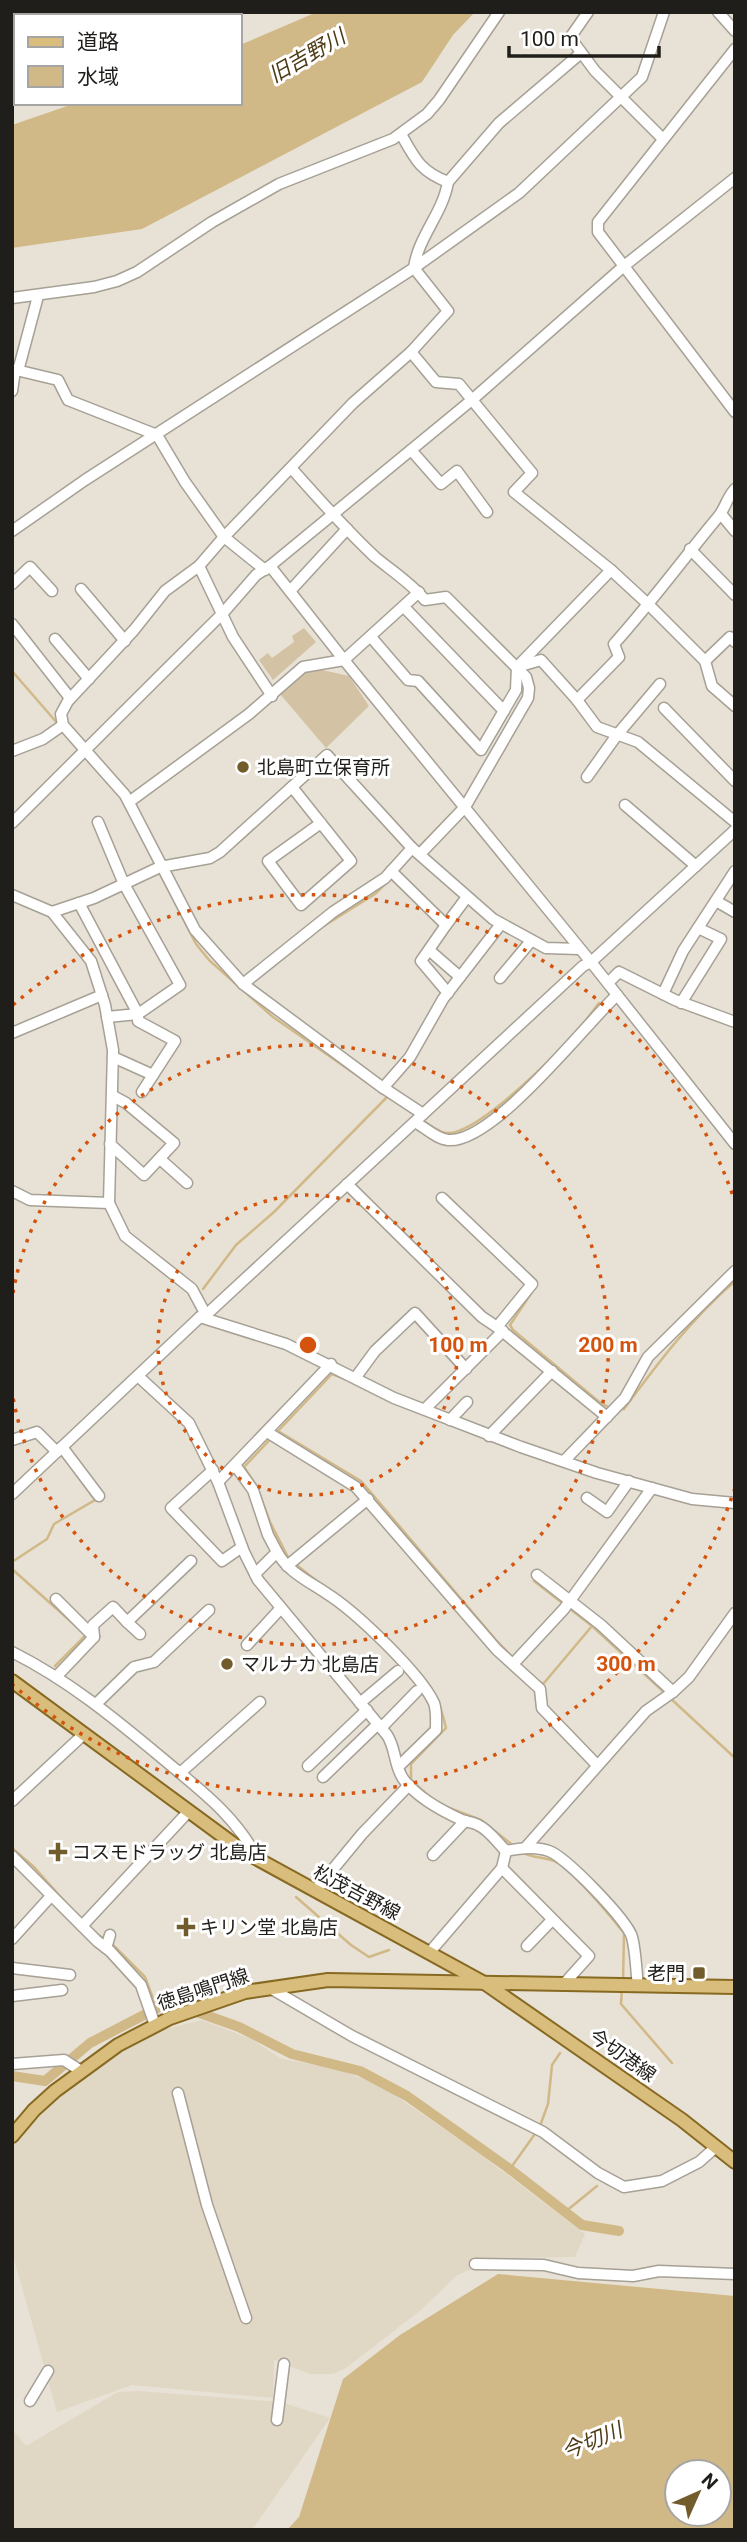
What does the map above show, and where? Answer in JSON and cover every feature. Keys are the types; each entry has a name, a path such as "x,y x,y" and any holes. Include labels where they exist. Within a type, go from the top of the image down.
{"main road":[{"name":"松茂吉野線","path":"12,1681 258,1861 486,1984 735,1987"},
{"name":"徳島鳴門線","path":"12,2136 34,2110 118,2045 183,2013 246,1992 328,1980 486,1984"},
{"name":"今切港線","path":"486,1984 682,2120 735,2162"}],"street":[{"path":"12,298 94,288 136,272 212,222 279,184 337,160 375,148 401,134 427,114 439,100 499,12"},
{"path":"588,12 572,35 572,40 620,96 663,139"},
{"path":"12,531 85,480 414,268 519,193 642,77 664,12"},
{"path":"718,12 735,31"},
{"path":"735,49 598,222 598,232 735,412"},
{"path":"581,53 499,123 448,182 446,195 416,256 414,268 449,311 411,352 354,404 199,566 165,591 125,641 70,698 61,714 63,725 129,802 160,867 195,930 243,984 383,1088 445,1140 462,1139 481,1129 531,1086 617,995"},
{"path":"401,134 417,163 432,176 448,182"},
{"path":"12,823 223,613 256,575 268,568 473,399 624,266 735,178"},
{"path":"12,391 15,370 38,296"},
{"path":"411,352 436,382 459,384 532,472 514,492 611,570 649,605 705,661 712,685 735,706"},
{"path":"15,370 58,380 68,400 156,435 224,537 268,568 290,591 733,1137"},
{"path":"411,450 441,484 457,471 487,512"},
{"path":"243,984 395,874 465,807 528,698 529,688 526,677 517,667 446,597 425,600 347,529 292,469"},
{"path":"577,700 619,657 614,644 649,605 690,549 720,514 735,489"},
{"path":"720,514 735,531"},
{"path":"290,591 347,529"},
{"path":"690,549 735,596"},
{"path":"199,566 233,637 272,696"},
{"path":"12,584 30,567 52,591"},
{"path":"371,637 408,680 418,681 481,750 516,690 517,667 611,570"},
{"path":"81,589 125,641"},
{"path":"129,802 272,696 303,667 344,660 419,592"},
{"path":"404,607 504,711"},
{"path":"12,624 70,698"},
{"path":"705,661 730,637 735,642"},
{"path":"55,639 89,679"},
{"path":"517,667 541,660 597,727 638,742 735,822"},
{"path":"587,777 617,735 660,684"},
{"path":"664,708 735,781"},
{"path":"12,751 43,739 63,725"},
{"path":"52,912 160,867 210,858 220,852 327,755 416,851 501,924 545,947 579,949"},
{"path":"292,787 321,823 351,861 302,905 268,861 321,823"},
{"path":"625,805 696,866"},
{"path":"98,822 124,884 180,985 138,1014 107,1017"},
{"path":"12,1494 573,975 591,962 735,830"},
{"path":"663,994 683,951 735,871"},
{"path":"395,874 446,925"},
{"path":"12,895 52,912 91,961 102,995 113,1057 109,1203 125,1236 192,1289 203,1316 286,1344 331,1364 394,1398 489,1436 692,1499 735,1503"},
{"path":"448,993 421,961 467,897"},
{"path":"716,901 735,912"},
{"path":"79,903 138,1014 138,1021 175,1041 142,1092"},
{"path":"383,1088 410,1057 443,999 501,924"},
{"path":"681,1003 720,939 698,928"},
{"path":"500,978 531,940"},
{"path":"429,950 460,977"},
{"path":"608,983 619,972 681,1003 734,1019"},
{"path":"12,1033 102,995"},
{"path":"113,1057 153,1075"},
{"path":"110,1144 144,1175 174,1143 126,1103 113,1096"},
{"path":"160,1159 187,1183"},
{"path":"347,1184 463,1298 607,1417"},
{"path":"12,1191 30,1199 109,1203"},
{"path":"425,1409 466,1369 500,1329 532,1284 442,1198"},
{"path":"564,1461 625,1398 648,1357 735,1271"},
{"path":"356,1377 375,1351 415,1313 466,1369"},
{"path":"218,1482 331,1364"},
{"path":"489,1436 552,1371"},
{"path":"139,1377 189,1423 213,1470 255,1574 392,1742 398,1767 409,1785 422,1797 465,1821 477,1824 493,1836 506,1851"},
{"path":"450,1420 467,1402"},
{"path":"12,1440 37,1432 60,1450 99,1496"},
{"path":"267,1432 356,1487 368,1499 497,1650 540,1689 542,1708 597,1765"},
{"path":"235,1465 253,1490 276,1552 288,1566 328,1594 374,1634 420,1679 435,1706 436,1730 398,1767"},
{"path":"213,1470 171,1508 222,1561 242,1547"},
{"path":"587,1498 607,1512 629,1481"},
{"path":"513,1664 567,1604 652,1488"},
{"path":"288,1566 368,1499"},
{"path":"255,1574 276,1552"},
{"path":"127,1622 191,1561"},
{"path":"537,1575 567,1604 601,1625 673,1692"},
{"path":"56,1600 94,1637"},
{"path":"56,1677 94,1637 93,1625 113,1607 140,1634"},
{"path":"247,1645 281,1608"},
{"path":"97,1703 134,1667 154,1662 209,1610"},
{"path":"526,1847 646,1711 689,1677 735,1613"},
{"path":"12,1652 97,1703 202,1791 244,1833 258,1861"},
{"path":"398,1671 363,1707 319,1774 380,1726 417,1691"},
{"path":"180,1773 260,1702"},
{"path":"12,1801 84,1734"},
{"path":"315,1891 362,1834 409,1785"},
{"path":"82,1926 188,1811"},
{"path":"433,1855 465,1821"},
{"path":"506,1851 526,1847 550,1851 570,1866 613,1910 631,1935 638,1986"},
{"path":"429,1953 502,1868 506,1851"},
{"path":"12,1856 141,1985 155,2025"},
{"path":"502,1868 589,1956 563,1985"},
{"path":"12,1939 51,1896"},
{"path":"527,1946 552,1920"},
{"path":"106,1948 110,1935"},
{"path":"12,1968 70,1975"},
{"path":"270,1988 352,2036 543,2132 598,2173 624,2186 662,2181 699,2162 716,2147"},
{"path":"12,1996 62,1990"},
{"path":"12,2064 64,2060 81,2071"},
{"path":"178,2093 207,2205 246,2318"},
{"path":"475,2264 544,2264 578,2273 633,2276 659,2271 735,2274"},
{"path":"277,2420 284,2364"},
{"path":"30,2401 48,2371"}],"shaded area":[{"path":"304,628 316,642 273,680 259,660 268,653 272,658 294,642 292,636"},
{"path":"313,668 349,676 369,706 326,748 280,694 303,672"},
{"path":"202,2020 251,2039 282,2059 335,2068 381,2086 472,2148 585,2234 575,2257 500,2258 457,2275 421,2310 346,2368 333,2374 310,2374 274,2360 273,2398 132,2385 57,2412 12,2252 12,2147 50,2105 117,2054 157,2031"},
{"path":"138,2391 281,2402 330,2418 252,2530 12,2530 12,2429 26,2446 118,2392"}],"water":[{"name":"旧吉野川","path":"317,12 475,12 453,35 422,82 142,229 12,248 12,125 70,105 242,105 242,44"},
{"name":"今切川","path":"498,2274 735,2296 735,2530 287,2530 299,2517 343,2379 400,2335"}],"waterway":[{"path":"12,671 58,724"},
{"path":"418,848 460,805"},
{"path":"147,848 196,944 209,960 273,1017 371,1085"},
{"path":"400,869 414,853"},
{"path":"319,929 375,894 388,881"},
{"path":"583,1024 599,1003"},
{"path":"422,1120 446,1133 472,1124 506,1100 560,1050"},
{"path":"203,1289 236,1245 274,1212 388,1096 385,1094"},
{"path":"399,1104 417,1116"},
{"path":"621,1409 624,1409 690,1326 735,1281"},
{"path":"532,1292 510,1325 513,1330 610,1408"},
{"path":"289,1559 270,1522 256,1485 244,1467 332,1374 345,1379"},
{"path":"278,1431 361,1481 522,1667"},
{"path":"12,1562 47,1539 54,1524 95,1500 69,1464"},
{"path":"294,1563 322,1585"},
{"path":"12,1569 86,1635 55,1666"},
{"path":"534,1581 592,1626 665,1693"},
{"path":"540,1683 544,1683 592,1626"},
{"path":"417,1671 436,1697 446,1728 411,1764 411,1780 431,1798"},
{"path":"669,1697 735,1758"},
{"path":"439,1804 481,1820 515,1847"},
{"path":"12,1848 34,1867 75,1913"},
{"path":"520,1851 551,1860 564,1867 624,1933 623,1982"},
{"path":"296,1897 351,1945 369,1957 389,1950"},
{"path":"94,1932 106,1940"},
{"path":"112,1944 145,1977 157,2009"},
{"path":"622,1988 621,2004 672,2063"},
{"path":"12,2076 45,2081 90,2043 169,2002 239,2027 292,2054 360,2071 407,2096 507,2167 582,2225 619,2231"},
{"path":"540,2126 548,2104 552,2065 560,2053"},
{"path":"510,2169 537,2131"},
{"path":"565,2212 597,2186"}],"place":[{"name":"北島町立保育所","path":"243,767"},
{"name":"マルナカ 北島店","path":"227,1664"},
{"name":"コスモドラッグ 北島店","path":"58,1852"},
{"name":"キリン堂 北島店","path":"186,1927"},
{"name":"老門","path":"699,1973"}]}
